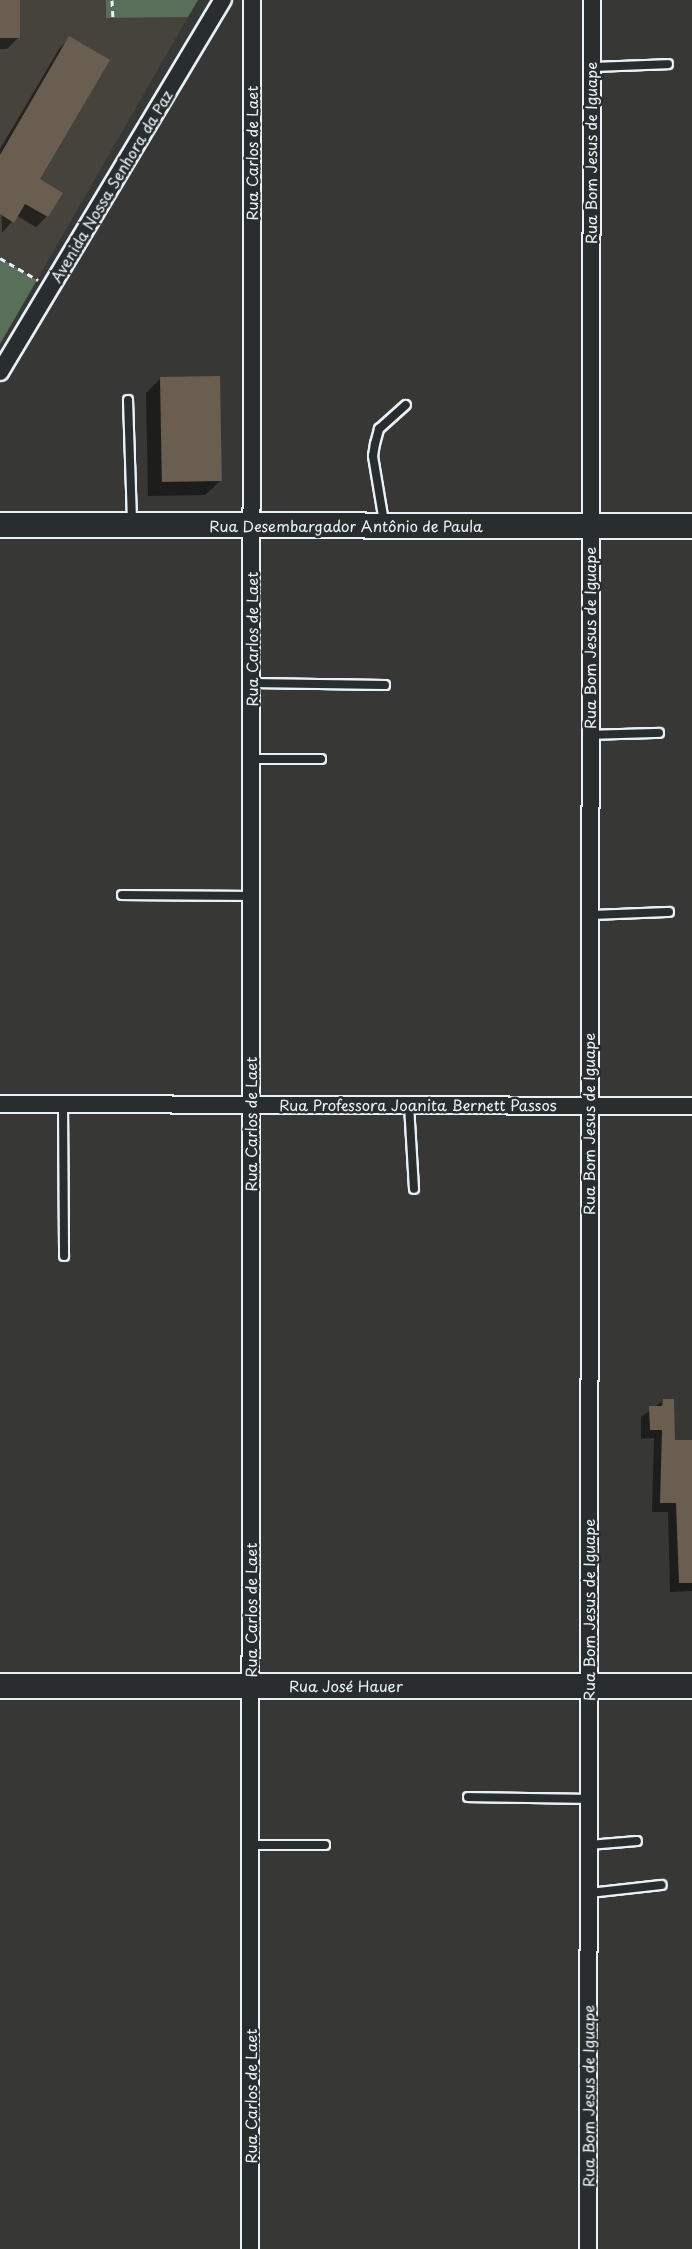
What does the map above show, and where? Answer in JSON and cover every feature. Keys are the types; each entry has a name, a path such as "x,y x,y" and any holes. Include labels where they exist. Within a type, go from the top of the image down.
{"main road":[{"name":"Rua Desembargador Antônio de Paula","path":"0,525 692,526"},
{"name":"Rua José Hauer","path":"0,1686 692,1686"}],"street":[{"name":"Avenida Nossa Senhora da Paz","path":"0,372 223,0"},
{"name":"Rua Carlos de Laet","path":"250,2249 252,0"},
{"name":"Rua Bom Jesus de Iguape","path":"588,2249 592,0"},
{"name":"Rua Professora Joanita Bernett Passos","path":"0,1104 692,1106"}],"lane":[{"path":"591,67 668,64"},
{"path":"128,400 132,525"},
{"path":"384,525 373,456 375,444 380,429 406,405"},
{"path":"252,683 385,685"},
{"path":"590,735 659,733"},
{"path":"252,759 321,759"},
{"path":"122,895 251,896"},
{"path":"590,915 669,912"},
{"path":"63,1104 64,1256"},
{"path":"409,1105 414,1189"},
{"path":"468,1797 589,1799"},
{"path":"589,1845 638,1841"},
{"path":"251,1845 325,1845"},
{"path":"589,1893 662,1885"}],"path":[{"path":"112,0 112,17"},
{"path":"0,258 50,287"}],"shaded area":[{"path":"0,0 106,0 106,18 188,17 37,280 0,258"}],"green space":[{"path":"106,0 198,0 188,17 106,18"},
{"path":"0,258 37,280 0,344"}],"building":[{"path":"0,0 20,0 20,38 0,38"},
{"path":"69,36 110,60 40,179 63,193 48,217 25,204 14,223 0,214 0,155"},
{"path":"220,376 222,481 162,482 160,377"},
{"path":"663,1399 674,1399 675,1440 692,1440 692,1583 679,1583 676,1503 660,1503 662,1430 650,1430 649,1406 662,1406"}]}
